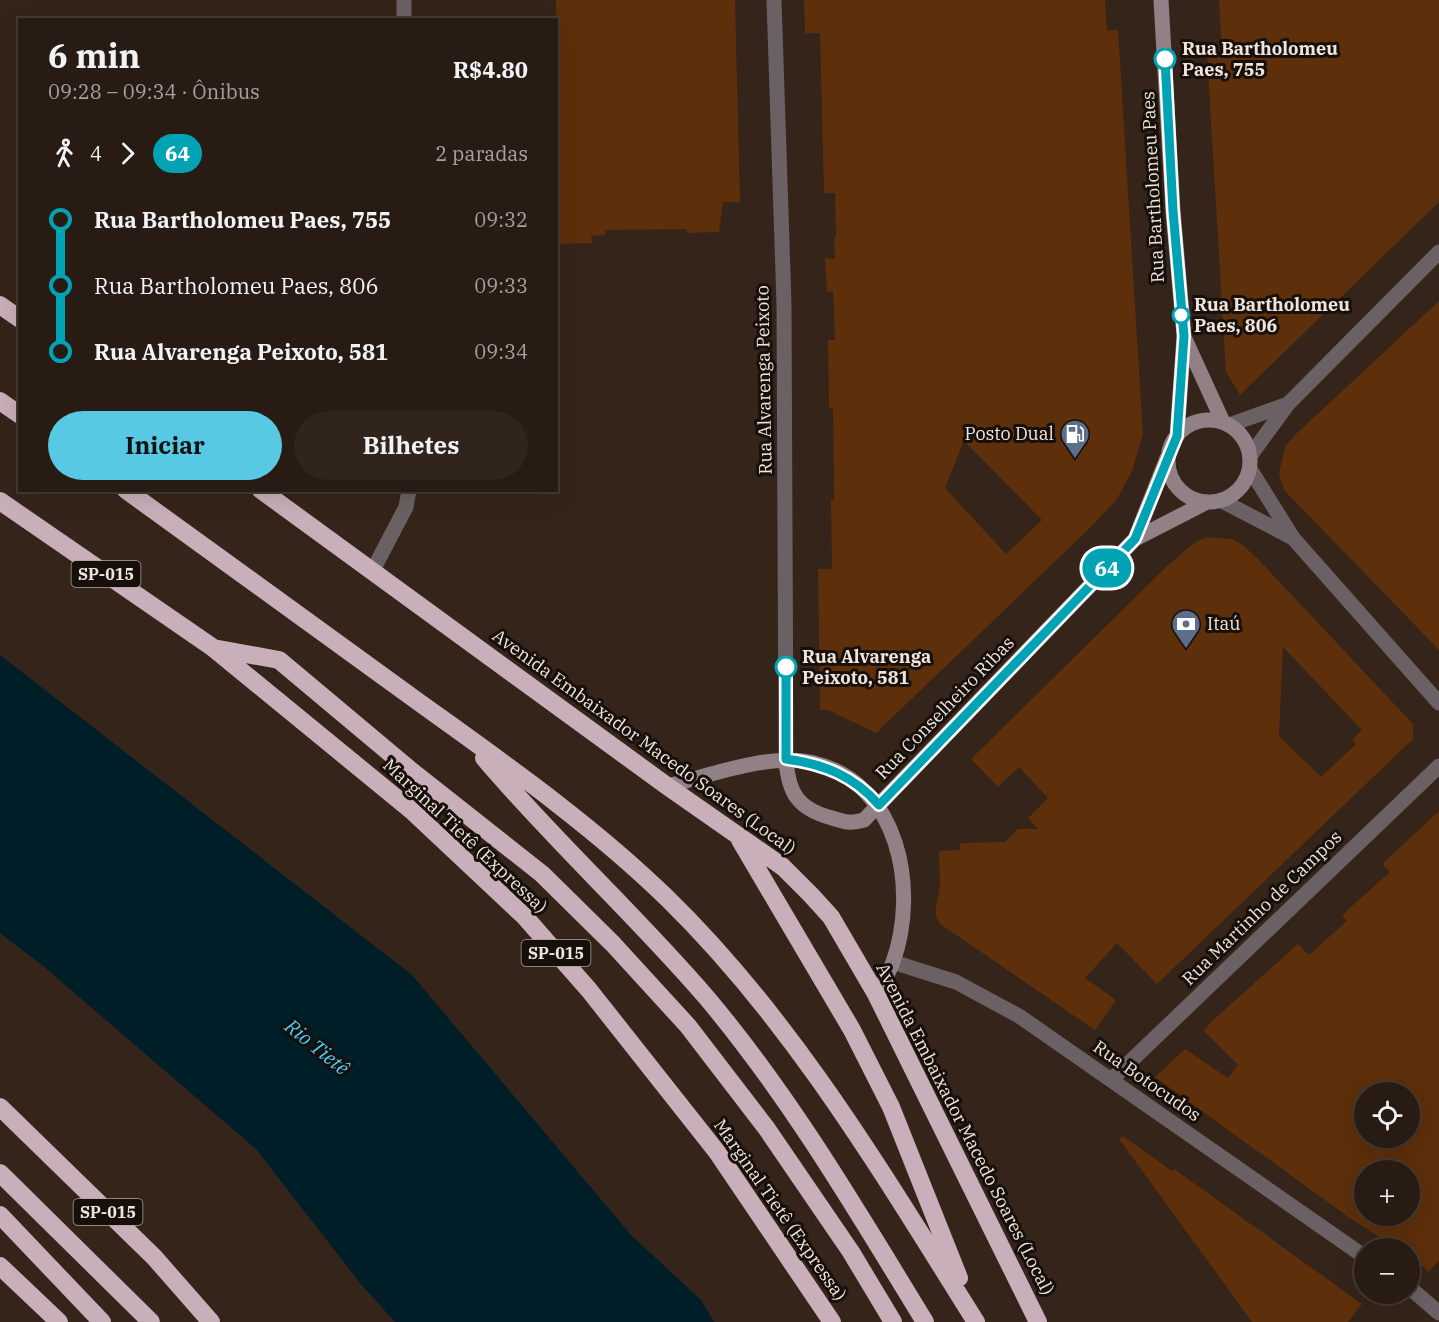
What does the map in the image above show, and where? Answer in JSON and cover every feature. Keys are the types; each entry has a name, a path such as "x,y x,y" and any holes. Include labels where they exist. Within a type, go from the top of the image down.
{"highway":[{"path":"0,305 18,318"},
{"path":"0,401 18,414"},
{"path":"129,492 572,815 667,898 753,992 840,1108 976,1322"},
{"name":"Avenida Embaixador Macedo Soares (Local)","path":"264,492 667,786 783,867 831,917 876,994 1038,1322"},
{"name":"Marginal Tietê (Expressa)","path":"0,501 212,647 411,810 525,917 589,990 717,1152 832,1322"},
{"path":"212,647 279,660 409,769 542,874 613,944 688,1026 767,1129 851,1252 893,1322"},
{"path":"465,736 530,812 706,997 766,1071 844,1190 925,1322"},
{"path":"737,836 847,1021 891,1107 976,1322"},
{"name":"SP-015","path":"0,1107 154,1257 211,1322"},
{"path":"0,1173 151,1322"},
{"path":"0,1215 102,1322"},
{"path":"0,1266 59,1322"}],"street":[{"path":"404,0 404,18"},
{"name":"Rua Alvarenga Peixoto","path":"774,0 784,304 786,759"},
{"name":"Rua Bartholomeu Paes","path":"1161,0 1173,211 1184,336 1177,436"},
{"path":"1215,501 1240,488 1250,463 1288,404 1439,252"},
{"name":"Rua Bartholomeu Paes","path":"1184,336 1226,423"},
{"path":"1288,404 1226,423 1206,420 1195,423 1177,436 1169,453 1169,468 1173,481 1182,492 1194,500 1215,501 1293,538"},
{"path":"1226,423 1247,444 1250,463 1293,538 1439,703"},
{"name":"Rua Conselheiro Ribas","path":"1135,539 1169,453"},
{"path":"373,570 406,507 409,492"},
{"name":"Rua Conselheiro Ribas","path":"786,759 788,781 804,808 851,824 864,820 1135,539 1215,501"},
{"path":"667,786 786,759 814,763 842,774 867,791 879,805 898,848 903,879 902,920 893,962 876,994"},
{"name":"Rua Martinho de Campos","path":"1112,1079 1439,766"},
{"name":"Rua Botocudos","path":"893,962 956,982 1019,1016 1354,1249"},
{"path":"1420,1297 1439,1313"}],"water":[{"name":"Rio Tietê","path":"0,655 412,975 631,1235 701,1300 714,1322 395,1322 360,1283 256,1149 42,965 0,933"}],"building":[{"path":"556,0 735,0 740,202 723,202 719,232 687,233 687,229 605,230 605,235 591,236 592,243 558,244 558,18 556,18"},
{"path":"804,0 1105,0 1107,31 1118,30 1143,434 1132,471 1117,499 1093,525 876,733 828,710 820,710 818,569 832,569 831,500 834,500 833,408 829,409 828,340 835,340 833,291 827,292 825,258 835,259 834,237 836,237 835,193 824,193 820,33 805,33","holes":["964,441 1042,520 1006,554 945,488"]},
{"path":"1219,0 1439,0 1439,202 1240,395 1226,372 1207,55 1222,53"},
{"path":"1439,301 1439,650 1284,490 1279,474 1285,447 1296,434"},
{"path":"1206,537 1232,539 1244,546 1413,724 1413,739 1157,984 1117,943 1085,978 1116,1000 1095,1030 940,924 935,913 940,886 939,851 960,850 960,843 1005,842 1018,829 1038,829 1028,818 1048,798 1019,767 998,787 971,759 1166,567 1193,544","holes":["1283,647 1362,730 1352,740 1356,744 1321,777 1279,736"]},
{"path":"1439,811 1439,1260 1429,1272 1420,1264 1420,1238 1381,1238 1362,1226 1420,1226 1420,1160 1354,1160 1354,1221 1155,1077 1185,1049 1228,1078 1238,1065 1204,1031 1211,1022 1298,944 1309,955 1347,921 1342,915 1390,872 1382,864"},
{"path":"1123,1136 1172,1171 1174,1169 1354,1298 1354,1304 1362,1304 1348,1322 1252,1322 1119,1139"}],"bus line":[{"name":"64","path":"786,667 786,759 814,763 842,774 867,791 879,805 1135,539 1177,436 1184,336 1173,211 1165,59"}],"place":[{"name":"Rua Bartholomeu Paes, 755","path":"1165,59"},
{"name":"Rua Bartholomeu Paes, 806","path":"1181,315"},
{"name":"Posto Dual","path":"1075,460"},
{"name":"Itaú","path":"1186,650"},
{"name":"Rua Alvarenga Peixoto, 581","path":"786,667"}]}
